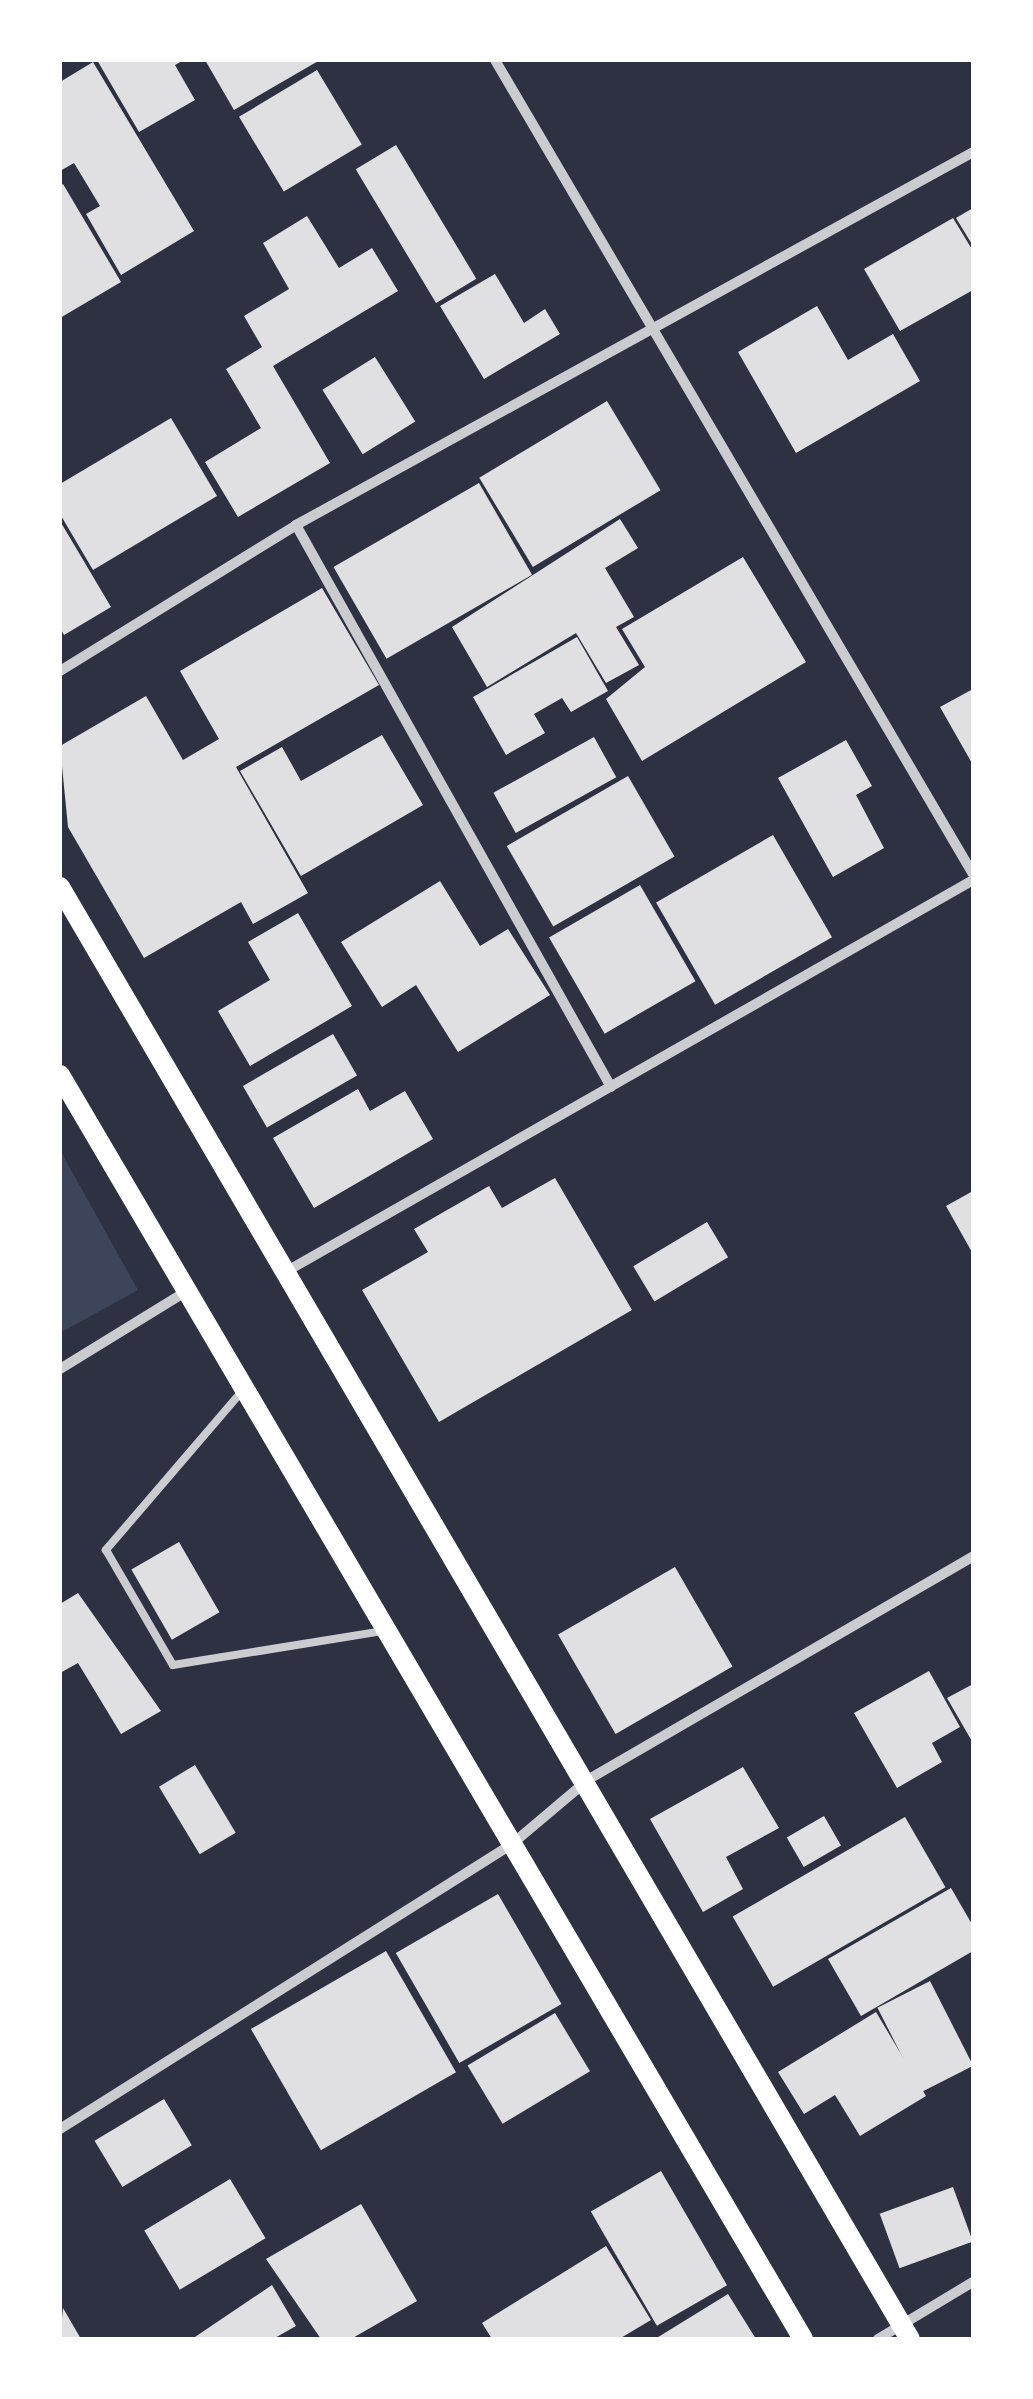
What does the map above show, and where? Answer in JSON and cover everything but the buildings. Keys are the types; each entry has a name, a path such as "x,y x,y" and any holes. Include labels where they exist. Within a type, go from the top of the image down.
{"main road":[{"path":"60,887 589,1779 905,2331"},
{"path":"60,1075 803,2339"}],"street":[{"path":"288,1271 973,877 658,332 495,60"},
{"path":"60,671 296,525 658,332 973,152"},
{"path":"296,525 611,1087"},
{"path":"60,1369 185,1292"},
{"path":"60,2129 512,1844 589,1779 973,1556"},
{"path":"878,2339 905,2331 973,2282"}],"lane":[{"path":"242,1390 106,1550 173,1665 386,1630"}],"shaded area":[{"path":"60,1150 138,1290 60,1333"}]}
